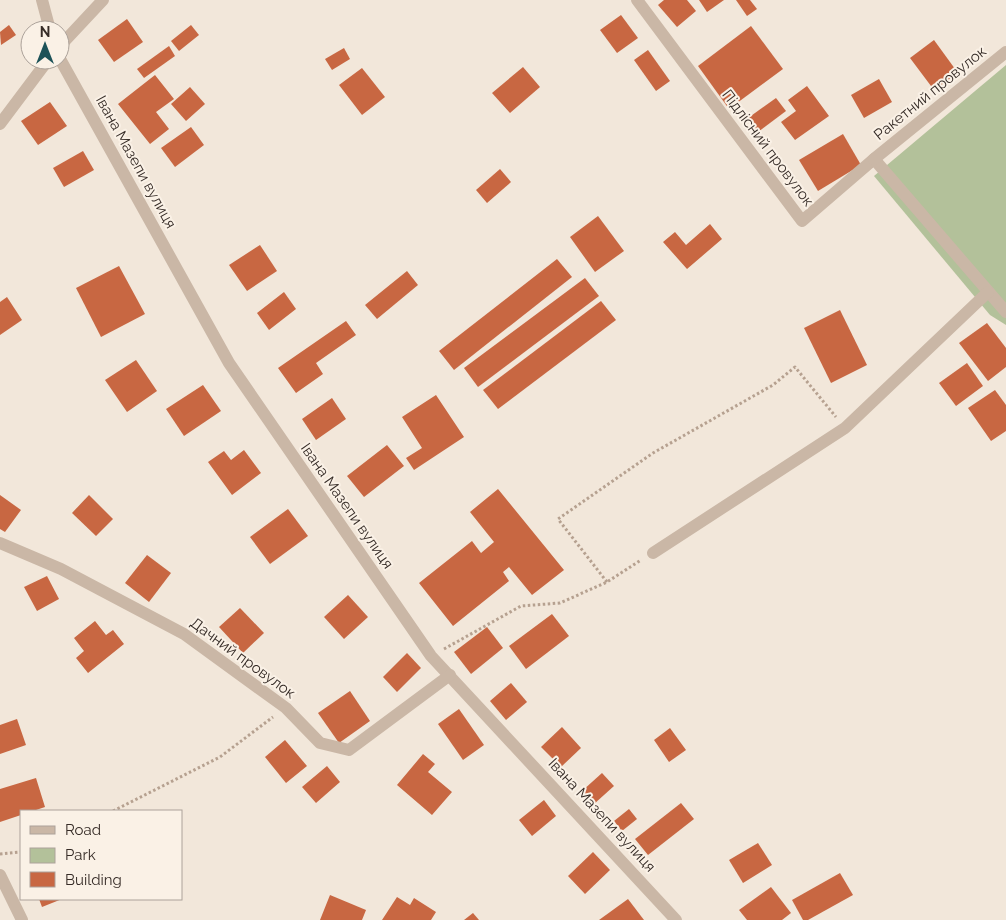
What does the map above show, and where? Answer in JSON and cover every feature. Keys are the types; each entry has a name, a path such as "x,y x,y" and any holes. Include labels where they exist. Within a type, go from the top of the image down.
{"street":[{"path":"42,0 47,20"},
{"path":"70,36 104,0"},
{"name":"Підлісний провулок","path":"637,0 802,221 874,159"},
{"name":"Ракетний провулок","path":"874,159 1006,52"},
{"path":"0,124 40,70"},
{"name":"Івана Мазепи вулиця","path":"66,70 229,363 431,656 450,674 676,920"},
{"path":"874,159 1006,312"},
{"path":"653,553 846,428 988,292"},
{"name":"Дачний провулок","path":"0,543 62,569 184,634 286,708 320,743 349,750 450,674"},
{"path":"0,875 22,920"}],"path":[{"path":"607,582 558,519 653,453 773,385 795,367 846,428"},
{"path":"431,656 521,606 560,603 607,582 653,553"},
{"path":"115,810 220,757 286,708"},
{"path":"0,854 20,852"}],"green space":[{"path":"1006,65 1006,325 990,315 874,176"}],"building":[{"path":"664,0 687,0 696,11 677,27 658,5"},
{"path":"699,0 724,0 707,12"},
{"path":"736,0 750,0 757,9 747,16"},
{"path":"621,15 638,38 617,53 600,30"},
{"path":"127,19 143,42 114,62 98,40"},
{"path":"9,25 16,35 1,45 0,32"},
{"path":"191,25 199,35 179,51 171,41"},
{"path":"751,26 783,69 729,109 698,66"},
{"path":"934,40 958,73 934,90 910,58"},
{"path":"169,46 175,56 144,78 137,69"},
{"path":"344,48 350,59 332,70 325,59"},
{"path":"648,50 670,81 656,91 634,60"},
{"path":"523,67 540,87 510,113 492,93"},
{"path":"362,68 385,97 362,115 339,85"},
{"path":"155,75 174,99 156,112 169,129 150,144 118,104"},
{"path":"879,79 892,102 864,118 851,95"},
{"path":"807,86 829,116 795,140 781,122 796,111 788,100"},
{"path":"190,87 205,104 186,121 171,104"},
{"path":"776,98 786,111 758,132 748,118"},
{"path":"50,102 67,126 38,145 21,121"},
{"path":"191,127 204,145 175,167 161,148"},
{"path":"843,134 861,165 818,191 799,160"},
{"path":"83,151 94,170 64,187 53,168"},
{"path":"500,169 511,182 487,203 476,190"},
{"path":"598,216 624,251 595,272 570,237"},
{"path":"710,224 722,239 687,269 663,242 675,232 686,245"},
{"path":"260,245 277,271 247,291 229,265"},
{"path":"557,259 572,277 454,370 439,351"},
{"path":"119,266 145,314 101,337 76,288"},
{"path":"407,271 418,285 377,319 365,305"},
{"path":"585,278 599,296 478,387 464,368"},
{"path":"284,292 296,309 269,330 257,313"},
{"path":"7,297 22,320 0,335 0,302"},
{"path":"601,301 616,320 498,409 483,390"},
{"path":"840,310 867,365 831,383 804,328"},
{"path":"346,321 356,335 316,363 323,374 296,393 278,368"},
{"path":"987,323 1006,348 1006,367 988,381 959,343"},
{"path":"136,360 157,391 127,412 105,380"},
{"path":"967,363 983,386 956,406 939,383"},
{"path":"203,385 221,411 184,436 166,409"},
{"path":"995,390 1006,405 1006,431 991,441 968,408"},
{"path":"436,395 464,437 414,470 406,458 422,448 402,417"},
{"path":"332,398 346,419 316,440 302,419"},
{"path":"387,445 404,466 364,497 347,476"},
{"path":"244,450 261,473 232,495 208,462 224,451 231,460"},
{"path":"498,489 564,570 532,595 509,567 503,572 509,581 453,626 419,583 472,541 481,553 494,542 470,512"},
{"path":"0,495 21,510 5,532 0,529"},
{"path":"89,495 113,519 96,536 72,513"},
{"path":"288,509 308,536 270,564 250,537"},
{"path":"147,555 171,573 149,602 125,583"},
{"path":"47,576 59,599 37,611 24,587"},
{"path":"348,595 368,617 344,639 324,617"},
{"path":"240,608 264,633 243,653 219,627"},
{"path":"552,614 569,636 526,669 509,646"},
{"path":"95,621 106,635 113,630 124,644 88,673 76,658 84,651 74,638"},
{"path":"487,627 503,648 471,674 454,652"},
{"path":"407,653 421,668 397,692 383,677"},
{"path":"511,683 527,702 506,720 490,701"},
{"path":"350,691 370,721 339,743 318,713"},
{"path":"459,709 484,745 463,760 438,724"},
{"path":"17,719 26,745 0,754 0,725"},
{"path":"562,727 581,748 561,767 541,747"},
{"path":"670,728 686,750 669,762 654,740"},
{"path":"285,740 307,766 286,783 265,757"},
{"path":"423,754 435,764 428,772 452,792 432,815 397,785"},
{"path":"327,766 340,782 316,803 302,787"},
{"path":"602,773 614,786 594,804 582,791"},
{"path":"36,778 45,807 36,810 20,810 20,815 0,822 0,789"},
{"path":"544,800 556,816 532,836 519,820"},
{"path":"681,803 694,819 648,855 635,839"},
{"path":"629,809 637,819 622,831 614,821"},
{"path":"758,843 772,865 743,883 729,860"},
{"path":"593,852 610,870 585,894 568,876"},
{"path":"840,873 853,895 808,920 803,920 792,900"},
{"path":"771,887 791,913 782,920 747,920 739,910"},
{"path":"330,895 366,910 362,920 320,920"},
{"path":"397,897 410,905 414,898 436,912 431,920 382,920"},
{"path":"628,899 644,920 599,920"},
{"path":"39,900 60,900 42,907"},
{"path":"473,913 479,920 464,920"}]}
